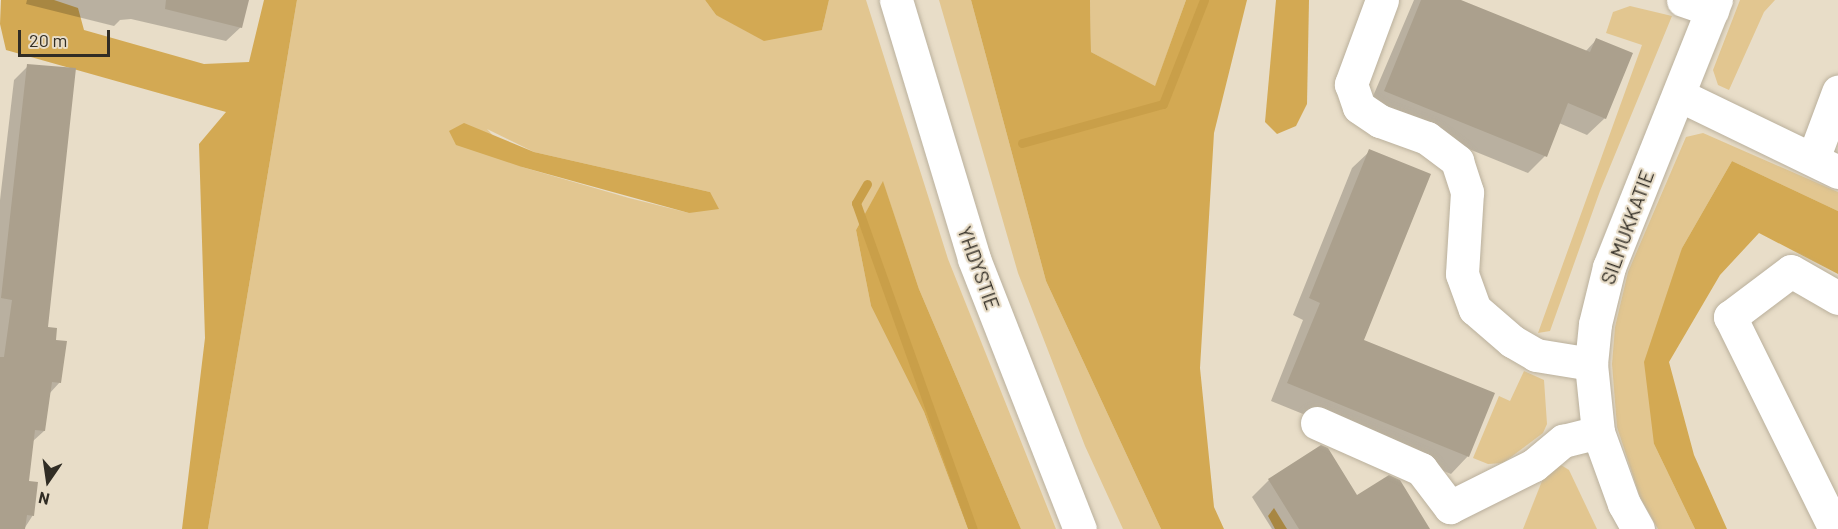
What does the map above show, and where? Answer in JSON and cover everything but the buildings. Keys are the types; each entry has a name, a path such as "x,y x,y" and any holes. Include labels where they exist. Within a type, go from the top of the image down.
{"main road":[{"name":"YHDYSTIE","path":"896,0 974,259 1080,529"},
{"path":"1382,0 1351,84 1359,107 1380,121 1427,138 1457,160 1467,192 1462,274 1475,309 1512,341 1536,355 1591,364"},
{"name":"SILMUKKATIE","path":"1638,529 1624,504 1598,432 1591,364 1595,324 1609,267 1679,95 1704,3"},
{"path":"1679,95 1825,166 1838,93"},
{"path":"1835,529 1730,317 1791,271 1838,298"},
{"path":"1317,423 1421,469 1450,507 1534,465 1563,441 1598,432"}],"shaded area":[{"path":"1,0 54,0 78,8 84,30 204,64 249,62 264,0 297,0 208,529 182,529 205,338 199,144 226,112 6,50 0,24"},
{"path":"297,0 705,0 716,15 822,30 829,0 866,0 948,259 1056,529 1021,529 919,289 883,182 856,230 871,306 924,412 968,529 208,529","holes":["487,129 534,152 710,192 689,213 629,198 522,167"]},
{"path":"705,0 829,0 822,30 764,41 716,15"},
{"path":"939,0 971,0 1046,281 1161,529 1123,529 1085,446 1018,273"},
{"path":"971,0 1090,0 1091,52 1155,86 1186,0 1247,0 1214,133 1200,368 1214,507 1224,529 1161,529 1046,281"},
{"path":"1090,0 1186,0 1155,87 1091,52"},
{"path":"1276,0 1309,0 1307,104 1296,126 1277,134 1265,122"},
{"path":"1740,0 1775,0 1764,12 1729,90 1718,85 1713,70"},
{"path":"1630,6 1672,16 1600,191 1550,331 1538,333 1642,45 1606,33 1613,12"},
{"path":"464,123 534,152 710,192 719,209 689,213 522,167 456,145 449,131"},
{"path":"1703,133 1838,192 1838,211 1732,161 1682,248 1654,444 1695,529 1658,529 1640,497 1617,427 1612,364 1615,327 1628,272 1686,137"},
{"path":"1732,161 1838,211 1838,274 1759,233 1720,275 1669,362 1694,455 1727,529 1695,529 1654,444 1644,362 1682,248"},
{"path":"883,181 919,289 1021,529 968,529 924,412 871,306 856,230"},
{"path":"1524,371 1544,380 1547,424 1543,433 1503,463 1488,464 1473,458 1499,396 1510,401"},
{"path":"1561,465 1569,470 1597,529 1523,529 1542,481 1552,468"},
{"path":"1274,508 1287,529 1275,529 1268,516"}],"waterway":[{"path":"1022,143 1163,104 1204,0"},
{"path":"867,184 856,203 973,529"}]}
